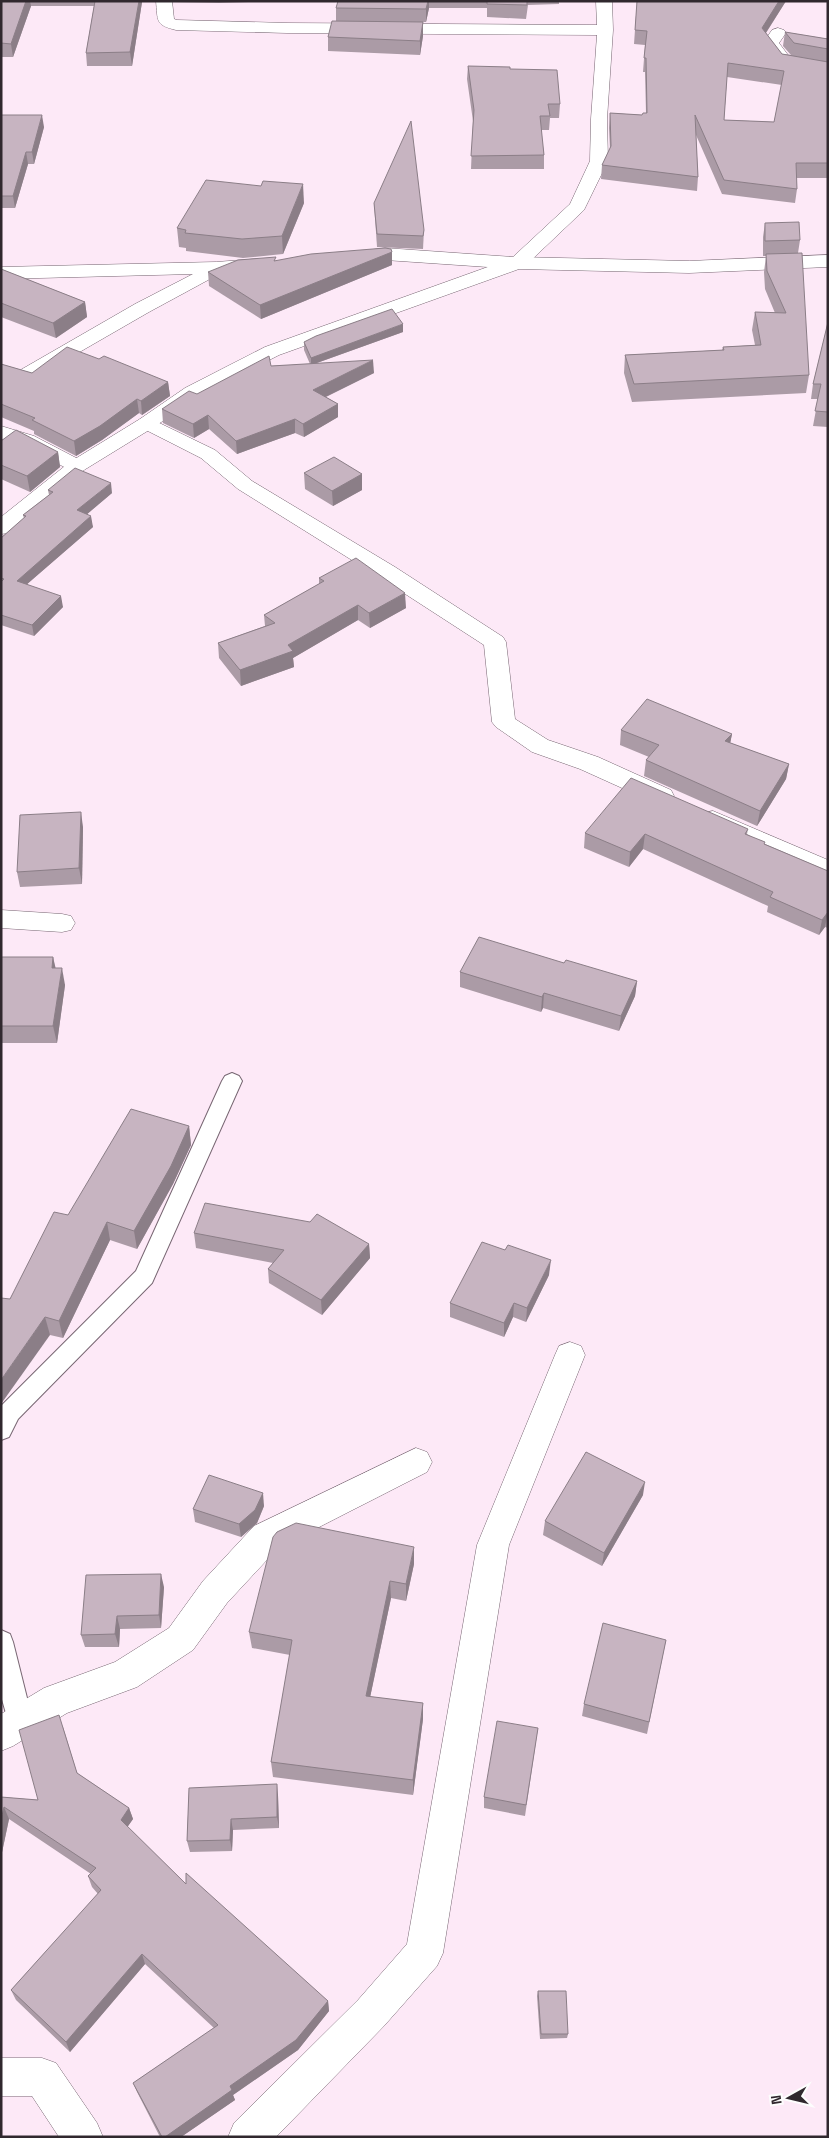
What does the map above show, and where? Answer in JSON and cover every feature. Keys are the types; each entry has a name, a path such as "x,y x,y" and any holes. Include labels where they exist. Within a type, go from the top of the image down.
{"street":[{"path":"164,1 166,22 176,25 287,28 606,30"},
{"path":"1,528 77,466 147,423 192,392 272,351 517,262 578,206 599,161 599,119 606,30 604,1"},
{"path":"778,33 771,43 786,63 828,70"},
{"path":"336,258 385,254 517,262 688,267 828,262"},
{"path":"1,273 218,268 277,263"},
{"path":"24,376 142,308 218,268"},
{"path":"147,423 208,454 245,485 387,572 496,642 504,722 540,746 589,763 828,870"},
{"path":"1,432 27,440 77,466"},
{"path":"1,920 62,924"},
{"path":"248,2137 371,2013 424,1953 493,1545 570,1355"},
{"path":"10,1728 56,1700 125,1675 181,1639 215,1592 266,1537 416,1462"},
{"path":"1,2077 42,2077 83,2137"}],"lane":[{"path":"1,1430 10,1412 144,1277 232,1081"},
{"path":"1,1642 10,1728"}],"building":[{"path":"1,1 26,1 11,44 1,43"},
{"path":"95,1 139,1 130,52 86,53"},
{"path":"338,1 428,1 426,9 336,8"},
{"path":"487,1 527,1 527,5 487,4"},
{"path":"637,1 779,1 762,28 782,54 828,62 828,163 796,163 797,189 724,180 695,115 698,177 602,165 611,146 610,113 642,115 647,113 646,58 644,58 647,31 635,30","holes":["728,63 784,71 774,122 724,120"]},
{"path":"332,21 423,22 420,41 328,37"},
{"path":"785,32 828,39 828,49 794,43"},
{"path":"468,66 557,70 560,104 548,104 550,116 540,116 544,155 471,156 474,110"},
{"path":"1,115 42,115 32,152 26,152 13,196 1,196"},
{"path":"411,121 424,230 423,236 377,234 374,203"},
{"path":"206,180 261,186 263,181 303,184 282,236 242,239 185,233 186,230 177,228"},
{"path":"799,222 800,240 765,241 765,223"},
{"path":"391,249 392,252 260,305 208,272 238,260 276,257 274,261 311,254"},
{"path":"802,253 809,375 634,384 625,355 724,350 723,347 761,345 755,312 786,313 767,271 766,254"},
{"path":"1,269 85,302 53,323 1,303"},
{"path":"392,309 403,324 311,358 304,342"},
{"path":"828,322 828,412 815,411 821,384 813,384"},
{"path":"67,347 99,359 104,356 168,382 141,401 137,399 100,426 74,441 32,420 35,418 1,404 1,364 32,373"},
{"path":"269,356 271,366 373,360 313,390 338,404 303,424 295,419 236,441 208,415 193,424 162,409 189,391 197,394"},
{"path":"16,430 58,452 27,476 1,465 1,441"},
{"path":"334,457 362,474 332,491 304,473"},
{"path":"75,468 111,483 77,510 91,516 17,581 61,596 32,625 1,615 1,582 4,579 1,578 1,538 26,516 23,515 53,492 48,490"},
{"path":"356,558 405,593 369,613 358,605 288,645 293,651 240,670 218,643 275,623 264,615 324,581 319,578"},
{"path":"647,699 732,734 725,741 789,764 760,811 646,760 659,745 621,730"},
{"path":"631,778 748,829 745,834 765,842 764,844 828,871 828,912 822,920 770,897 773,892 645,834 630,852 585,833"},
{"path":"81,812 79,868 17,872 20,815"},
{"path":"479,937 564,963 566,960 637,981 621,1016 544,993 542,997 460,972"},
{"path":"1,957 53,957 52,968 62,968 53,1026 1,1026"},
{"path":"131,1109 189,1126 171,1166 134,1231 107,1222 59,1321 45,1317 1,1380 1,1298 10,1299 54,1212 68,1215"},
{"path":"205,1203 310,1222 317,1214 369,1244 321,1300 268,1269 284,1250 194,1233"},
{"path":"482,1242 505,1250 508,1245 551,1260 527,1308 514,1303 504,1323 450,1303"},
{"path":"586,1452 645,1482 604,1553 545,1521"},
{"path":"209,1475 263,1493 255,1510 239,1524 193,1509"},
{"path":"296,1523 414,1547 406,1584 390,1581 366,1696 423,1703 413,1780 271,1762 292,1640 249,1632 273,1537 277,1532"},
{"path":"161,1574 159,1615 117,1616 115,1634 81,1635 86,1575"},
{"path":"603,1623 666,1640 649,1722 584,1704"},
{"path":"59,1715 77,1773 129,1808 121,1820 186,1884 186,1873 328,2001 296,2040 230,2086 232,2090 165,2137 162,2137 133,2083 218,2025 142,1954 66,2042 11,1990 101,1890 88,1876 96,1868 4,1807 1,1820 1,1797 38,1800 19,1730"},
{"path":"497,1721 538,1728 526,1805 484,1797"},
{"path":"277,1784 277,1817 231,1819 230,1840 187,1841 189,1788"},
{"path":"538,1991 566,1991 568,2034 541,2034"}]}
